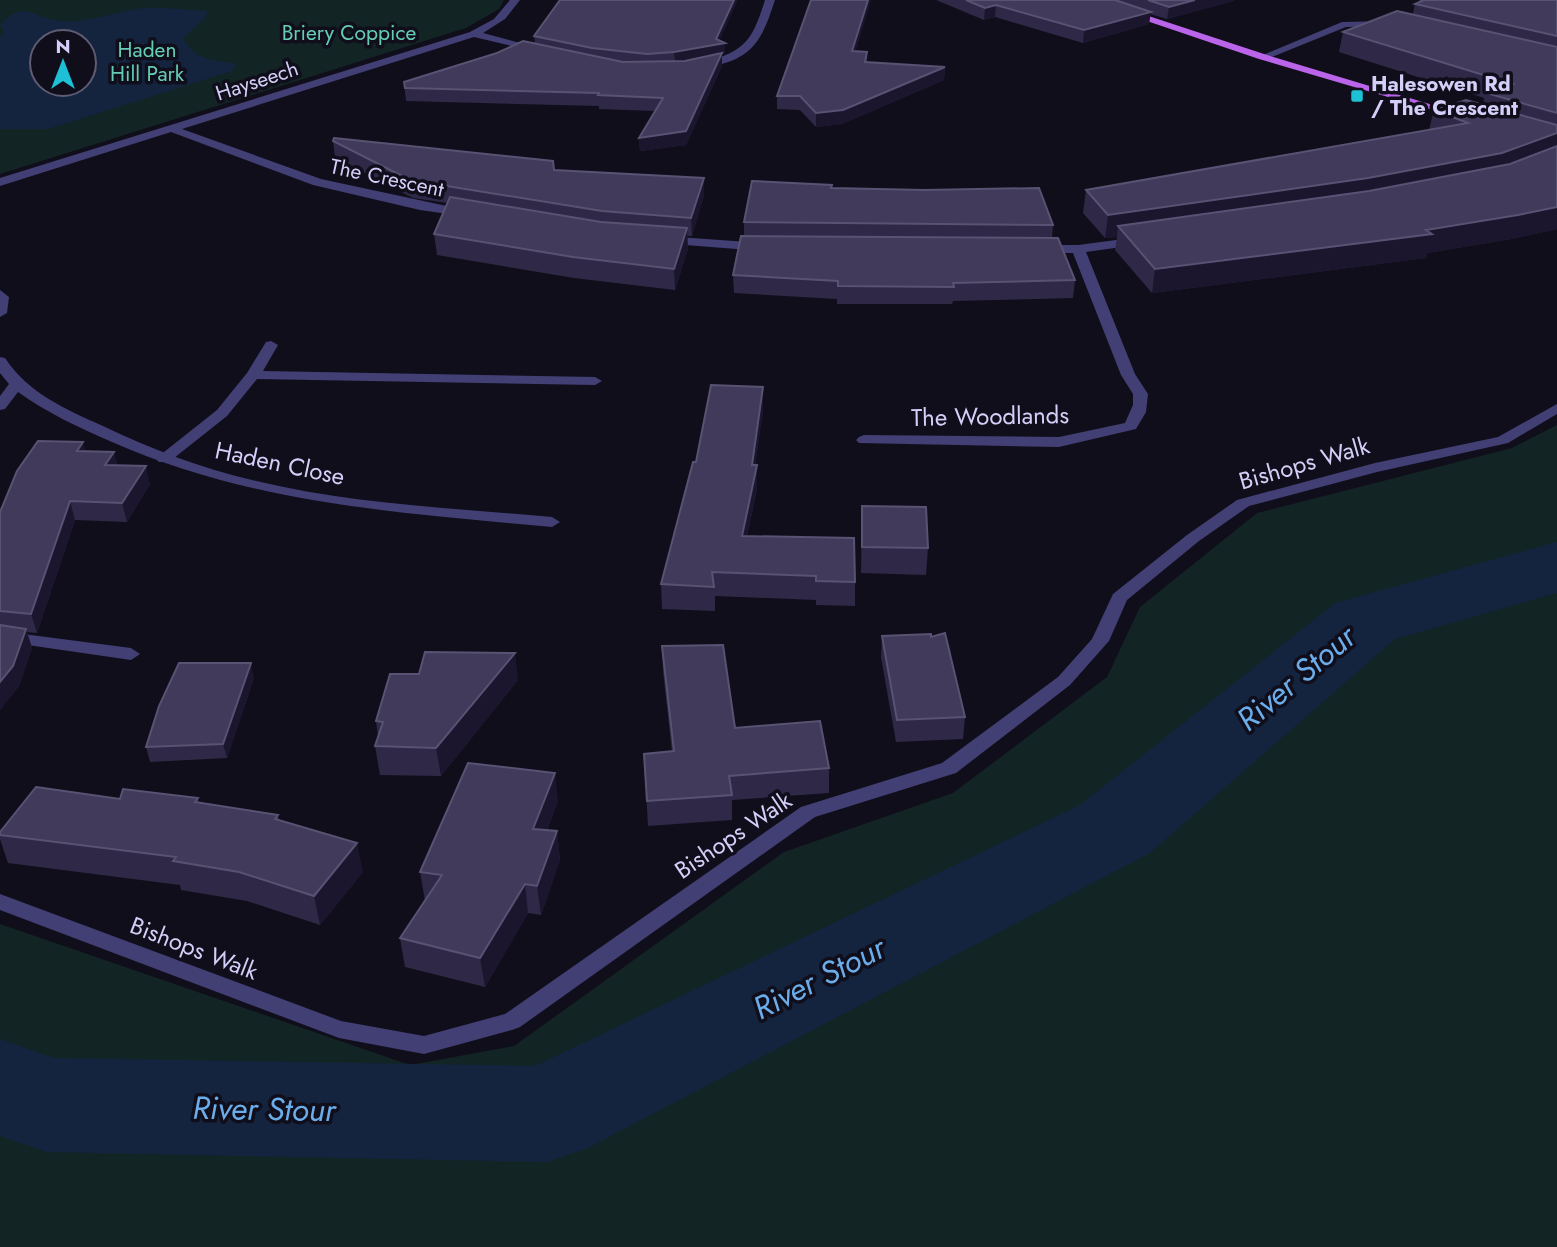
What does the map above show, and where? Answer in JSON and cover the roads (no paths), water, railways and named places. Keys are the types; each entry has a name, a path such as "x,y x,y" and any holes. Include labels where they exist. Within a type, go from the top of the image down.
{"main road":[{"path":"1090,0 1263,57 1477,120"}],"street":[{"name":"Hayseech","path":"0,182 474,34 491,27 504,16 515,0"},
{"path":"691,68 733,57 749,48 758,39 770,0"},
{"path":"1263,57 1345,24 1380,22 1400,25"},
{"path":"474,34 551,54"},
{"name":"The Crescent","path":"172,129 317,182 420,206 485,217"},
{"path":"1024,249 1078,249 1157,238"},
{"path":"656,240 777,248"},
{"name":"The Woodlands","path":"864,440 1059,442 1131,426 1142,408 1140,388 1128,374 1078,249"},
{"path":"0,294 0,313"},
{"path":"164,459 222,413 253,374 271,345"},
{"name":"Haden Close","path":"0,360 18,383 49,407 164,459 253,485 378,506 552,522"},
{"path":"253,374 595,381"},
{"path":"0,406 18,383"},
{"name":"Bishops Walk","path":"0,902 339,1029 424,1045 512,1021 808,812 949,768 1064,681 1100,641 1119,598 1193,538 1243,503 1375,468 1503,440 1557,408"},
{"path":"0,636 131,654"}],"water":[{"path":"140,8 207,11 206,17 183,38 198,55 210,60 234,63 236,67 232,71 48,129 0,129 0,36 4,33 0,24 8,17 25,11 50,19 72,21"}],"waterway":[{"name":"River Stour","path":"0,1085 47,1105 547,1114 1115,829 1365,621 1557,567"}],"place":[{"name":"Halesowen Rd / The Crescent","path":"1357,96"}],"park label":[{"name":"Briery Coppice","path":"349,33"},
{"name":"Haden Hill Park","path":"147,62"}]}
